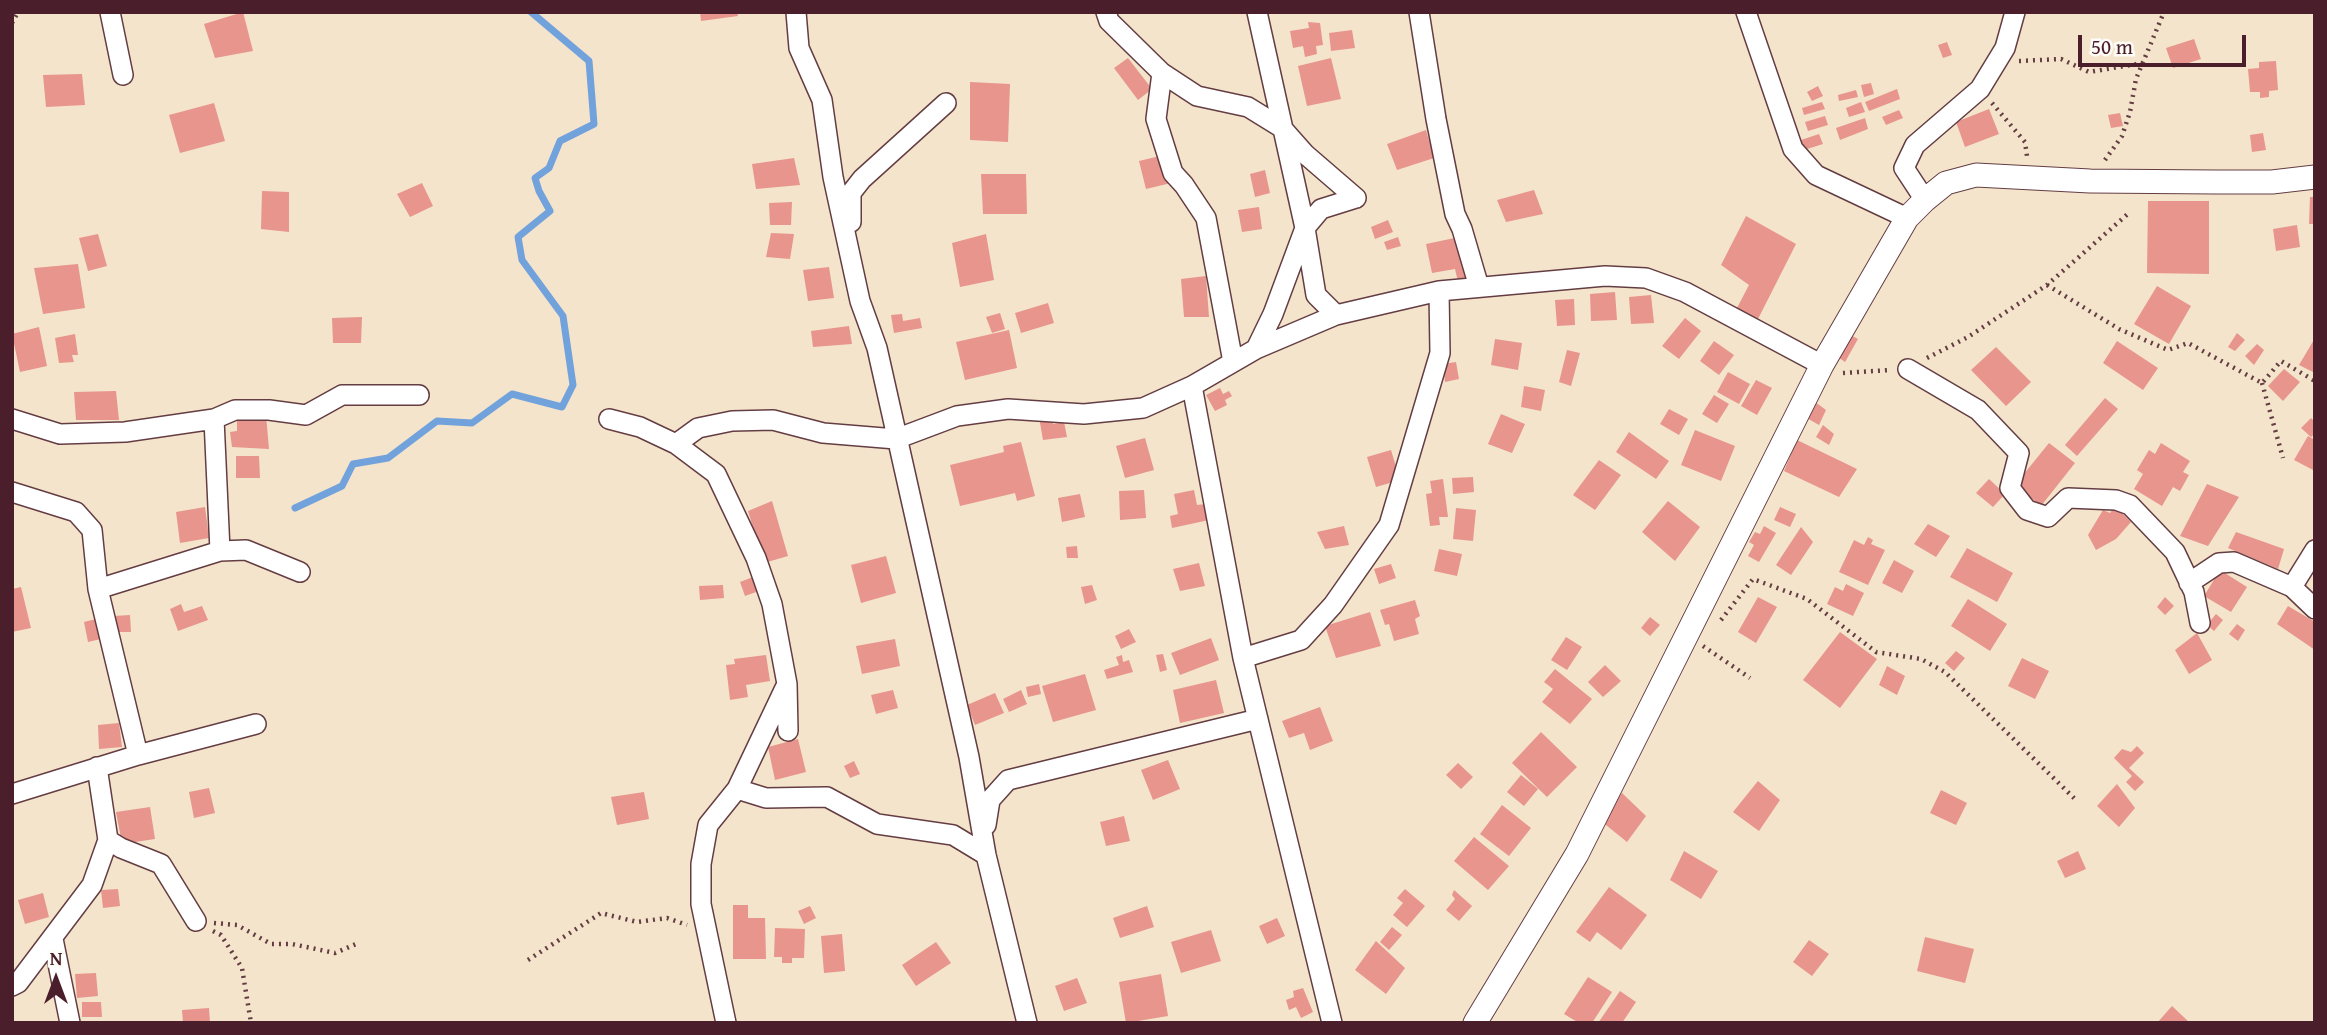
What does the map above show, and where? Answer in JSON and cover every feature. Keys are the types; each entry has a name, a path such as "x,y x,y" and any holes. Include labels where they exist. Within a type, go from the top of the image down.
{"street":[{"path":"110,12 123,75"},
{"path":"796,12 799,48 822,100 833,177 852,265 860,301 877,348 969,757 984,848 1027,1023"},
{"path":"1106,12 1109,20 1163,73 1198,96 1248,107 1282,128 1305,154 1356,198 1321,209 1305,228 1273,314 1255,349"},
{"path":"1257,12 1305,228 1316,295 1336,315"},
{"path":"1419,12 1455,214 1479,287"},
{"path":"1746,12 1793,149 1816,175 1907,218"},
{"path":"1925,200 1904,168 1915,145 1980,89 2006,48 2015,12"},
{"path":"1163,73 1156,119 1173,173 1206,218 1233,362"},
{"path":"852,265 851,193 862,179 946,103"},
{"path":"1475,1023 1577,854 1822,365 1907,218 1946,183 1976,175 2090,181 2272,182 2315,177"},
{"path":"676,444 698,428 732,421 773,420 823,433 896,439 957,416 1008,409 1084,414 1143,408 1192,386 1255,349 1336,315 1439,290 1605,276 1646,278 1685,292 1822,365"},
{"path":"1243,658 1301,640 1333,605 1389,525 1440,353 1439,290"},
{"path":"1908,369 1978,410 2019,453 2010,488 2027,510 2048,517 2068,498 2116,500 2130,505 2175,552 2194,592 2200,623"},
{"path":"1192,386 1243,658 1332,1023"},
{"path":"12,419 60,434 124,432 214,419 235,410 269,410 306,415 342,395 419,396"},
{"path":"214,419 220,551"},
{"path":"609,419 640,427 676,444 716,474 756,558 772,604 787,684 788,731"},
{"path":"12,492 76,512 92,530 98,589 138,755"},
{"path":"98,589 220,551 246,550 300,572"},
{"path":"2292,587 2315,550"},
{"path":"2189,583 2219,563 2234,562 2292,587 2315,609"},
{"path":"726,1023 701,904 701,864 708,825 737,789 787,684"},
{"path":"984,848 990,800 1008,780 1258,719"},
{"path":"12,794 138,755 256,724"},
{"path":"12,986 18,983 93,885 108,839 97,767"},
{"path":"737,789 766,798 827,797 877,824 953,835 984,848"},
{"path":"108,839 121,848 161,864 196,921"},
{"path":"53,939 70,1023"}],"path":[{"path":"12,23 18,12"},
{"path":"2090,181 2122,136 2136,79 2164,12"},
{"path":"1997,62 2061,59 2089,72 2143,63"},
{"path":"1980,89 2025,142 2027,157 2036,178"},
{"path":"1822,365 1842,373 1908,369 1968,337 2047,285 2130,212"},
{"path":"2047,285 2119,329 2168,350 2188,343 2262,383 2283,457"},
{"path":"2262,383 2281,361 2315,381"},
{"path":"1719,623 1754,579 1807,599 1876,652 1921,659 1945,672 2076,800"},
{"path":"1691,628 1701,645 1750,678"},
{"path":"528,960 600,913 637,922 667,918 707,933"},
{"path":"196,921 237,925 271,944 292,944 335,953 356,944"},
{"path":"196,921 220,935 243,968 251,1023"}],"building":[{"path":"243,12 253,51 215,58 204,24"},
{"path":"700,12 737,12 738,16 701,21"},
{"path":"1308,22 1320,23 1323,45 1316,46 1317,54 1305,57 1303,46 1293,48 1290,31 1309,28"},
{"path":"1352,30 1355,48 1331,51 1329,33"},
{"path":"2194,39 2201,59 2173,68 2166,48"},
{"path":"1947,42 1952,55 1943,58 1938,45"},
{"path":"1128,58 1152,89 1138,100 1114,68"},
{"path":"1331,58 1341,99 1307,106 1298,66"},
{"path":"2276,61 2278,90 2269,91 2269,97 2260,98 2260,92 2250,92 2248,69 2259,68 2259,62"},
{"path":"82,74 85,105 46,107 43,75"},
{"path":"970,82 1010,84 1008,142 970,140"},
{"path":"1871,83 1874,94 1864,97 1861,85"},
{"path":"1818,86 1823,96 1812,101 1807,92"},
{"path":"1897,89 1900,99 1869,111 1865,102"},
{"path":"1856,90 1858,97 1839,101 1838,95"},
{"path":"1822,102 1825,109 1804,115 1802,108"},
{"path":"1861,102 1865,112 1849,117 1846,108"},
{"path":"214,103 225,141 180,153 169,115"},
{"path":"1989,109 1999,134 1965,147 1956,122"},
{"path":"1899,110 1903,118 1886,125 1882,117"},
{"path":"2120,113 2123,126 2111,128 2108,115"},
{"path":"1825,116 1828,125 1808,131 1805,122"},
{"path":"1865,118 1868,129 1840,140 1836,128"},
{"path":"1426,130 1434,158 1397,170 1387,144"},
{"path":"2263,133 2266,150 2252,152 2250,135"},
{"path":"1819,134 1823,144 1804,150 1801,140"},
{"path":"1164,155 1171,183 1146,189 1139,161"},
{"path":"794,158 800,185 756,189 752,164"},
{"path":"1265,170 1270,193 1255,197 1250,174"},
{"path":"981,174 1026,174 1027,214 983,214"},
{"path":"422,183 433,206 410,217 397,194"},
{"path":"1534,190 1543,214 1506,222 1497,200"},
{"path":"262,191 289,192 289,232 261,229"},
{"path":"2310,197 2315,197 2315,224 2309,224"},
{"path":"2148,201 2209,201 2209,274 2147,273"},
{"path":"792,202 791,225 770,225 769,203"},
{"path":"1259,207 1262,229 1242,232 1238,210"},
{"path":"1746,216 1796,244 1758,319 1737,308 1749,285 1721,265"},
{"path":"1388,220 1393,232 1375,239 1371,227"},
{"path":"2297,225 2300,247 2276,251 2273,229"},
{"path":"771,233 794,234 790,259 766,257"},
{"path":"98,234 107,266 88,271 79,238"},
{"path":"986,234 994,280 960,287 952,243"},
{"path":"1464,236 1473,279 1458,282 1455,269 1432,273 1426,244"},
{"path":"1398,237 1401,246 1387,250 1384,242"},
{"path":"78,264 85,308 43,314 34,268"},
{"path":"829,267 834,298 808,301 803,270"},
{"path":"1206,276 1209,317 1184,317 1181,279"},
{"path":"2157,286 2191,306 2169,344 2134,324"},
{"path":"1615,292 1617,320 1591,321 1590,294"},
{"path":"1651,295 1654,323 1631,324 1629,297"},
{"path":"1574,299 1575,325 1557,326 1555,300"},
{"path":"1048,303 1054,323 1021,333 1015,313"},
{"path":"1000,313 1005,329 992,333 986,317"},
{"path":"902,314 903,321 920,318 922,328 894,333 891,315"},
{"path":"362,317 361,343 333,343 332,318"},
{"path":"1685,318 1701,331 1679,359 1662,346"},
{"path":"849,326 852,344 813,347 811,331"},
{"path":"39,327 47,366 20,372 12,334"},
{"path":"1009,330 1017,368 965,380 956,342"},
{"path":"1847,333 1858,339 1845,362 1835,355"},
{"path":"2237,333 2245,340 2235,351 2228,347"},
{"path":"75,334 78,355 72,355 74,362 59,363 55,338"},
{"path":"2315,338 2315,373 2299,365"},
{"path":"1495,339 1522,343 1518,370 1491,365"},
{"path":"1714,341 1734,355 1719,375 1700,361"},
{"path":"2117,341 2158,368 2143,390 2103,363"},
{"path":"2257,344 2264,350 2254,365 2245,356"},
{"path":"1996,347 2031,382 2006,406 1971,370"},
{"path":"1567,350 1580,353 1571,386 1559,382"},
{"path":"1456,362 1459,379 1445,382 1443,364"},
{"path":"2284,369 2300,382 2283,401 2268,386"},
{"path":"1728,372 1750,384 1739,404 1717,392"},
{"path":"1756,380 1772,388 1757,415 1741,406"},
{"path":"1524,386 1545,390 1541,411 1521,407"},
{"path":"1220,388 1223,394 1229,391 1232,396 1225,400 1227,405 1215,411 1206,395"},
{"path":"116,391 119,420 76,420 74,392"},
{"path":"1714,395 1729,404 1717,423 1702,414"},
{"path":"1807,396 1826,410 1819,425 1798,413"},
{"path":"2105,398 2118,409 2077,456 2065,445"},
{"path":"1669,409 1688,419 1679,435 1660,424"},
{"path":"237,414 266,415 269,449 232,447 230,432 237,431"},
{"path":"1501,414 1525,424 1512,453 1488,444"},
{"path":"1052,416 1053,424 1064,422 1067,437 1043,440 1039,417"},
{"path":"2311,418 2315,422 2315,434 2311,437 2301,428"},
{"path":"1823,425 1834,434 1829,445 1816,437"},
{"path":"1695,430 1735,446 1721,481 1681,465"},
{"path":"1629,432 1669,461 1656,479 1616,452"},
{"path":"2308,436 2315,440 2315,471 2294,460"},
{"path":"1145,438 1154,470 1125,478 1116,446"},
{"path":"1797,440 1857,469 1839,497 1784,471"},
{"path":"1021,442 1035,496 1017,501 1015,493 960,506 950,465 1004,452 1003,446"},
{"path":"2049,443 2075,463 2041,506 2015,485"},
{"path":"2161,443 2190,461 2183,472 2189,475 2180,491 2173,487 2162,506 2134,489 2143,474 2137,470 2149,450 2155,454"},
{"path":"1391,450 1400,480 1376,487 1367,457"},
{"path":"236,456 259,456 260,478 236,478"},
{"path":"1599,460 1621,475 1595,510 1573,495"},
{"path":"1473,477 1474,492 1453,494 1452,478"},
{"path":"1443,479 1448,517 1439,517 1440,525 1430,526 1426,494 1432,493 1430,481"},
{"path":"1989,479 2005,494 1993,507 1976,493"},
{"path":"2207,484 2239,497 2208,546 2180,536"},
{"path":"1144,490 1146,518 1120,520 1119,491"},
{"path":"1194,490 1197,505 1205,504 1209,520 1172,528 1170,516 1178,514 1174,494"},
{"path":"1080,494 1085,517 1062,522 1058,498"},
{"path":"772,501 788,556 764,563 748,511"},
{"path":"1668,501 1700,527 1675,561 1642,532"},
{"path":"2115,506 2131,522 2116,539 2096,550 2088,535 2103,510 2110,513"},
{"path":"205,507 209,538 180,543 176,512"},
{"path":"1780,507 1796,514 1790,527 1774,520"},
{"path":"1456,508 1476,510 1473,541 1453,539"},
{"path":"1928,524 1950,536 1936,557 1914,544"},
{"path":"1344,526 1349,545 1325,549 1317,532"},
{"path":"1764,526 1776,533 1759,562 1748,556 1754,545 1749,542 1755,532 1760,534"},
{"path":"1801,527 1813,542 1791,575 1776,565"},
{"path":"2236,532 2284,549 2278,569 2228,548"},
{"path":"1868,537 1873,540 1871,544 1885,550 1868,585 1839,572 1854,540 1864,545"},
{"path":"1077,546 1078,558 1067,558 1066,547"},
{"path":"1967,548 2013,573 1997,602 1950,577"},
{"path":"1439,549 1462,554 1457,576 1434,571"},
{"path":"886,556 896,593 861,603 851,565"},
{"path":"1894,560 1914,571 1902,593 1882,583"},
{"path":"1199,563 1205,586 1180,591 1173,569"},
{"path":"1391,564 1396,578 1379,584 1374,569"},
{"path":"2220,570 2247,587 2231,612 2204,596"},
{"path":"753,577 759,591 745,596 740,582"},
{"path":"1846,584 1864,593 1853,616 1827,604 1835,587 1843,591"},
{"path":"723,585 724,598 700,600 699,586"},
{"path":"1092,585 1097,600 1085,604 1081,587"},
{"path":"21,587 31,628 12,632 12,589"},
{"path":"1758,597 1777,607 1756,643 1738,632"},
{"path":"2165,597 2174,606 2165,615 2157,607"},
{"path":"1968,599 2007,624 1990,651 1951,626"},
{"path":"1415,600 1420,616 1415,619 1419,634 1394,641 1389,624 1385,625 1380,610"},
{"path":"181,604 184,612 202,606 208,620 178,631 170,609"},
{"path":"2288,606 2315,622 2315,650 2277,624"},
{"path":"1370,612 1381,646 1336,658 1325,626"},
{"path":"2216,614 2223,620 2214,631 2207,625"},
{"path":"130,615 131,632 116,632 114,616"},
{"path":"1650,617 1660,625 1650,636 1641,628"},
{"path":"100,618 105,638 88,642 84,622"},
{"path":"2237,624 2245,630 2238,641 2229,634"},
{"path":"1129,629 1136,642 1121,649 1115,636"},
{"path":"1840,632 1877,659 1840,708 1803,680"},
{"path":"2197,633 2212,660 2189,674 2175,650"},
{"path":"1566,637 1582,647 1567,670 1551,660"},
{"path":"1211,638 1219,660 1180,675 1171,653"},
{"path":"895,639 900,666 862,674 856,646"},
{"path":"1956,651 1965,658 1954,671 1945,663"},
{"path":"1163,654 1167,670 1160,672 1156,655"},
{"path":"766,655 770,681 746,685 748,697 730,700 726,665 735,664 734,659"},
{"path":"1122,655 1123,662 1129,660 1133,672 1107,679 1104,670 1119,665 1116,657"},
{"path":"2022,658 2049,671 2035,699 2008,686"},
{"path":"1605,665 1621,681 1603,697 1588,682"},
{"path":"1887,666 1905,676 1897,695 1879,685"},
{"path":"1555,669 1592,699 1570,724 1542,702 1553,689 1544,682"},
{"path":"1085,674 1096,710 1053,722 1042,686"},
{"path":"1216,680 1224,713 1180,723 1173,690"},
{"path":"1039,684 1041,694 1028,697 1026,687"},
{"path":"893,690 898,708 876,714 871,695"},
{"path":"1021,690 1027,704 1009,712 1003,699"},
{"path":"995,693 1004,713 975,725 967,705"},
{"path":"1320,707 1333,741 1310,750 1304,733 1289,738 1282,721"},
{"path":"119,723 122,747 99,749 98,725"},
{"path":"1541,732 1577,767 1547,797 1512,763"},
{"path":"798,739 806,772 775,780 768,747"},
{"path":"2137,746 2144,753 2129,768 2144,782 2135,791 2126,782 2132,776 2114,758 2122,749 2131,752"},
{"path":"1168,760 1180,789 1153,800 1141,770"},
{"path":"854,761 860,774 850,778 844,766"},
{"path":"1458,763 1473,777 1461,789 1446,775"},
{"path":"1521,775 1538,789 1524,806 1507,792"},
{"path":"1758,781 1780,800 1759,831 1733,812"},
{"path":"2117,784 2135,808 2119,827 2097,806"},
{"path":"209,788 215,813 194,818 189,792"},
{"path":"1941,790 1967,803 1956,825 1930,813"},
{"path":"644,792 649,819 617,825 611,797"},
{"path":"1622,793 1646,816 1627,842 1601,821"},
{"path":"1502,805 1531,828 1509,856 1480,834"},
{"path":"150,807 155,839 122,844 116,812"},
{"path":"1124,816 1130,841 1106,846 1100,822"},
{"path":"1474,837 1509,866 1488,890 1454,861"},
{"path":"1684,851 1718,871 1701,899 1670,880"},
{"path":"2078,851 2086,869 2065,878 2057,861"},
{"path":"1609,887 1647,915 1621,950 1597,932 1590,942 1576,932"},
{"path":"118,889 120,906 103,908 101,890"},
{"path":"1405,889 1425,906 1407,927 1393,915 1403,903 1397,898"},
{"path":"1454,890 1472,906 1459,921 1446,910 1455,899 1452,895"},
{"path":"43,893 49,917 25,924 18,900"},
{"path":"733,905 748,905 748,918 765,918 766,959 733,959"},
{"path":"810,906 816,918 804,924 798,911"},
{"path":"1147,906 1154,927 1120,938 1113,918"},
{"path":"1277,918 1285,936 1267,944 1259,926"},
{"path":"1392,927 1402,935 1389,950 1380,942"},
{"path":"775,928 805,929 804,958 792,958 792,963 782,963 782,957 774,957"},
{"path":"1211,930 1221,961 1181,973 1171,942"},
{"path":"842,934 845,971 824,973 821,936"},
{"path":"1925,937 1974,949 1965,983 1917,971"},
{"path":"1809,940 1829,954 1812,976 1793,962"},
{"path":"1376,941 1405,968 1386,994 1355,970"},
{"path":"936,942 951,963 916,986 902,965"},
{"path":"96,973 98,996 77,998 75,974"},
{"path":"1161,974 1168,1016 1126,1023 1119,982"},
{"path":"1588,977 1612,992 1592,1023 1579,1023 1564,1014"},
{"path":"1077,978 1087,1003 1064,1011 1055,986"},
{"path":"1303,988 1313,1012 1301,1018 1296,1007 1289,1010 1286,1000 1294,997 1293,991"},
{"path":"1620,991 1636,1002 1622,1023 1598,1023"},
{"path":"82,1002 101,1002 102,1017 82,1017"},
{"path":"2172,1006 2190,1023 2157,1023"},
{"path":"209,1008 210,1023 183,1023 182,1010"}],"waterway":[{"path":"295,508 342,486 353,464 388,458 437,421 472,423 512,394 562,407 573,385 563,316 522,260 518,237 550,211 535,178 549,168 560,141 594,124 589,61 531,12"}]}
